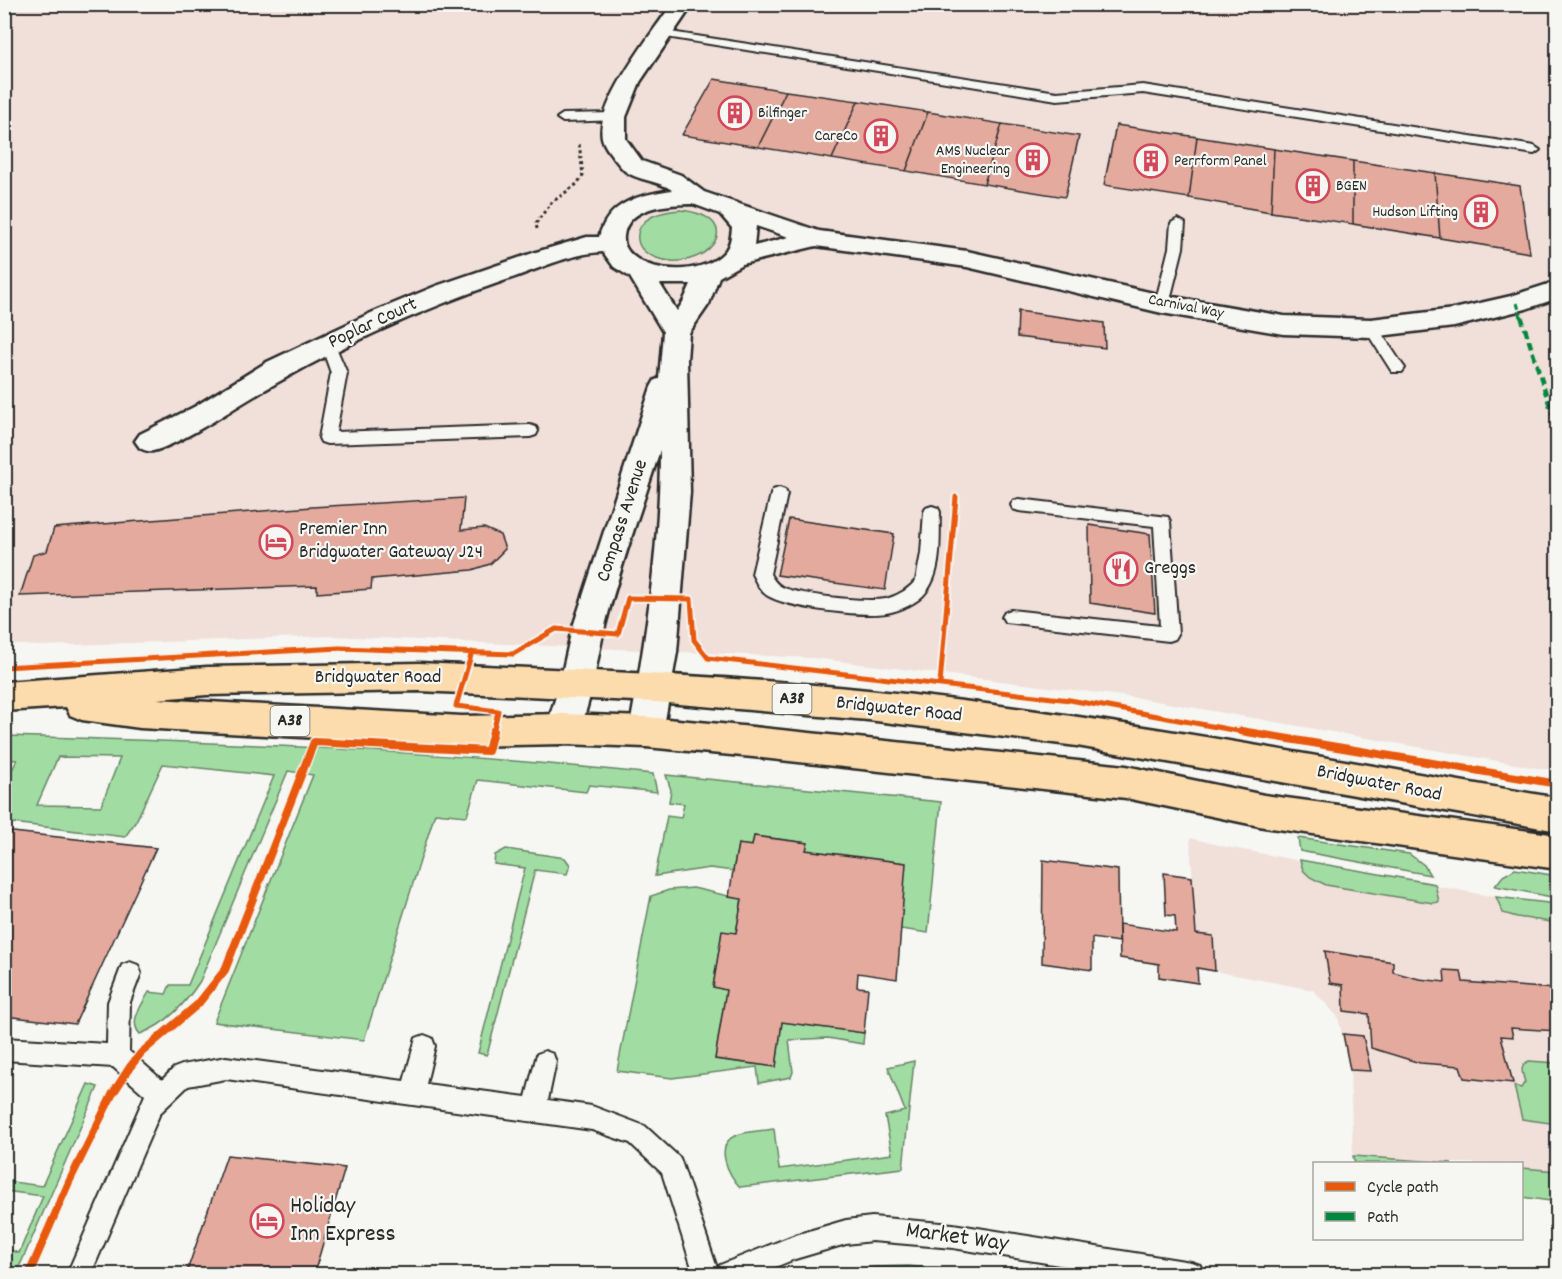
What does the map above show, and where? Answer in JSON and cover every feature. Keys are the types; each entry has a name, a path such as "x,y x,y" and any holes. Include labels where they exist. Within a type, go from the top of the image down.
{"main road":[{"name":"Bridgwater Road","path":"11,697 207,681 419,677 655,688 868,705 1077,731 1557,815"},
{"name":"Bridgwater Road","path":"11,697 152,713 462,731 563,729 646,732 1126,782 1264,811 1557,852"}],"street":[{"path":"683,4 629,82 615,117 615,140 634,166 674,180 695,196"},
{"path":"634,166 635,206"},
{"path":"674,196 695,196 714,201 730,210 744,227 742,246 733,258 708,272 671,277 641,273 616,255 611,244 612,230 621,217 635,206 674,196"},
{"name":"Carnival Way","path":"730,210 772,221 815,238 967,259 1162,304 1284,325 1371,328 1454,318 1517,303 1557,290"},
{"name":"Carnival Way","path":"733,258 815,238"},
{"name":"Poplar Court","path":"150,441 204,414 277,369 380,319 445,292 551,256 587,245 611,244"},
{"name":"Compass Avenue","path":"563,729 577,683 587,633 675,346 696,304 708,272"},
{"name":"Compass Avenue","path":"641,273 675,346 675,492 655,688 646,732"}],"lane":[{"path":"664,34 1057,96 1143,89 1534,150"},
{"path":"569,118 615,117"},
{"path":"1162,304 1176,248 1178,223"},
{"path":"1371,328 1397,368"},
{"path":"328,345 339,373 327,438 530,431"},
{"path":"779,494 761,574 766,584 773,591 786,596 855,605 887,606 920,588 927,576 932,512"},
{"path":"1011,617 1169,634 1162,521 1019,505"},
{"path":"118,1056 119,1002 130,973"},
{"path":"412,1093 424,1046"},
{"path":"4,1049 118,1056 162,1095"},
{"path":"535,1109 545,1062"},
{"path":"79,1275 152,1105 182,1076 226,1068 592,1118 637,1134 672,1166 706,1275"},
{"name":"Market Way","path":"729,1275 795,1246 846,1232 872,1229 954,1236 1191,1275"}],"path":[{"path":"551,256 538,238 536,223 551,203 577,184 583,175 583,165 578,150 579,143 584,138 572,132 569,118"}],"shaded area":[{"path":"4,5 1557,5 1557,769 1543,769 1139,698 813,658 334,636 40,646 5,644"},
{"path":"1190,838 1226,847 1495,897 1557,904 1557,1171 1523,1168 1523,1162 1438,1162 1353,1156 1350,1070 1338,1017 1313,990 1215,971 1213,936 1196,934"}],"green space":[{"path":"680,210 702,215 714,224 717,234 713,244 703,253 689,259 672,261 647,253 639,243 639,231 642,225 656,215"},
{"path":"5,736 410,753 653,774 657,792 589,785 586,792 478,780 467,816 435,813 364,1040 214,1022 313,775 288,771 200,981 188,998 167,1019 140,1034 135,1024 136,1018 149,992 166,994 170,985 188,985 274,776 163,764 136,821 125,837 5,822 5,784 17,760 5,759","holes":["58,757 120,758 101,806 37,805"]},
{"path":"666,775 941,802 928,933 901,929 806,850 807,843 754,836 752,846 738,844 733,871 710,868 655,876 667,816 681,818 684,804 669,802 671,790"},
{"path":"1298,838 1409,854 1424,865 1430,875 1300,851"},
{"path":"506,849 565,858 570,865 567,874 535,870 487,1055 478,1053 525,868 494,864 495,855"},
{"path":"1300,860 1435,884 1439,902 1433,903 1326,885 1310,877 1303,870"},
{"path":"1515,869 1557,876 1557,898 1495,886 1503,876"},
{"path":"693,888 742,899 736,933 722,932 713,987 726,990 715,1059 776,1067 782,1022 864,1033 863,1044 828,1038 789,1040 793,1072 791,1077 759,1083 757,1067 672,1078 617,1071 651,896 669,890"},
{"path":"1496,897 1557,904 1557,923 1503,913"},
{"path":"914,1061 903,1168 740,1187 735,1182 725,1160 726,1145 737,1135 750,1132 774,1129 779,1169 892,1154 885,1116 905,1111 888,1067"},
{"path":"1529,1061 1557,1063 1557,1124 1522,1119 1514,1086 1521,1088 1525,1082 1522,1072 1523,1067"},
{"path":"88,1084 98,1087 16,1274 5,1274 5,1248 19,1253 43,1196 5,1191 5,1181 42,1186"},
{"path":"1353,1156 1438,1162 1355,1162"},
{"path":"1523,1168 1557,1171 1557,1202 1523,1197"},
{"path":"909,1266 981,1274 822,1274 875,1267"}],"building":[{"name":"Bilfinger","path":"714,79 786,91 758,147 682,135"},
{"name":"Bilfinger","path":"786,91 858,101 832,159 758,147"},
{"name":"CareCo","path":"858,101 928,112 906,171 832,159"},
{"name":"AMS Nuclear Engineering","path":"928,112 1002,124 984,184 906,171"},
{"name":"AMS Nuclear Engineering","path":"1002,124 1079,136 1065,197 984,184"},
{"name":"Perrform Panel","path":"1116,125 1197,137 1189,198 1104,185"},
{"path":"1197,137 1274,149 1271,212 1189,198"},
{"name":"BGEN","path":"1274,149 1353,161 1353,224 1271,212"},
{"path":"1353,161 1435,173 1440,238 1353,224"},
{"name":"Hudson Lifting","path":"1435,173 1520,186 1530,253 1440,238"},
{"path":"1018,311 1104,323 1105,348 1017,337"},
{"name":"Premier Inn Bridgwater Gateway J24","path":"464,498 461,530 484,528 500,535 505,549 490,564 472,570 372,579 371,589 317,593 317,586 20,596 33,555 47,551 54,528 312,507"},
{"path":"789,519 894,534 885,590 777,575"},
{"name":"Greggs","path":"1089,525 1150,534 1155,613 1090,603"},
{"path":"4,831 156,848 75,1024 4,1016"},
{"path":"754,836 808,843 806,850 906,863 897,979 858,973 857,987 868,988 864,1033 782,1022 776,1067 715,1059 726,990 713,987 722,931 736,933 742,899 729,897 738,844 752,846"},
{"path":"1043,860 1118,870 1119,942 1092,938 1092,970 1042,963"},
{"path":"1164,873 1192,877 1196,934 1213,936 1215,971 1197,968 1198,983 1159,977 1159,964 1120,958 1119,924 1176,932 1175,916 1166,915"},
{"path":"1325,951 1393,962 1393,972 1419,979 1445,982 1444,970 1461,971 1463,982 1555,989 1558,998 1558,1031 1511,1028 1513,1037 1501,1036 1513,1083 1464,1078 1460,1066 1420,1063 1371,1048 1369,1014 1344,1011 1343,985 1330,983"},
{"path":"1343,1034 1363,1036 1371,1071 1350,1070"},
{"name":"Holiday Inn Express","path":"227,1155 345,1168 314,1274 186,1274"}],"marked path":[{"path":"1517,303 1558,431"}],"cycle path":[{"path":"940,684 956,497"},
{"path":"4,667 339,648 513,654 556,629 618,634 628,598 691,599 694,640 708,658 1070,700 1337,749 1558,784"},
{"path":"29,1274 69,1182 112,1095 130,1067 141,1053 198,1004 225,970 314,742 488,751 498,711 456,706 472,652"}],"place":[{"name":"Bilfinger","path":"735,113"},
{"name":"CareCo","path":"881,136"},
{"name":"AMS Nuclear Engineering","path":"1033,160"},
{"name":"Perrform Panel","path":"1151,161"},
{"name":"BGEN","path":"1313,186"},
{"name":"Hudson Lifting","path":"1481,212"},
{"name":"Premier Inn Bridgwater Gateway J24","path":"276,542"},
{"name":"Greggs","path":"1121,569"},
{"name":"Holiday Inn Express","path":"267,1221"}]}
